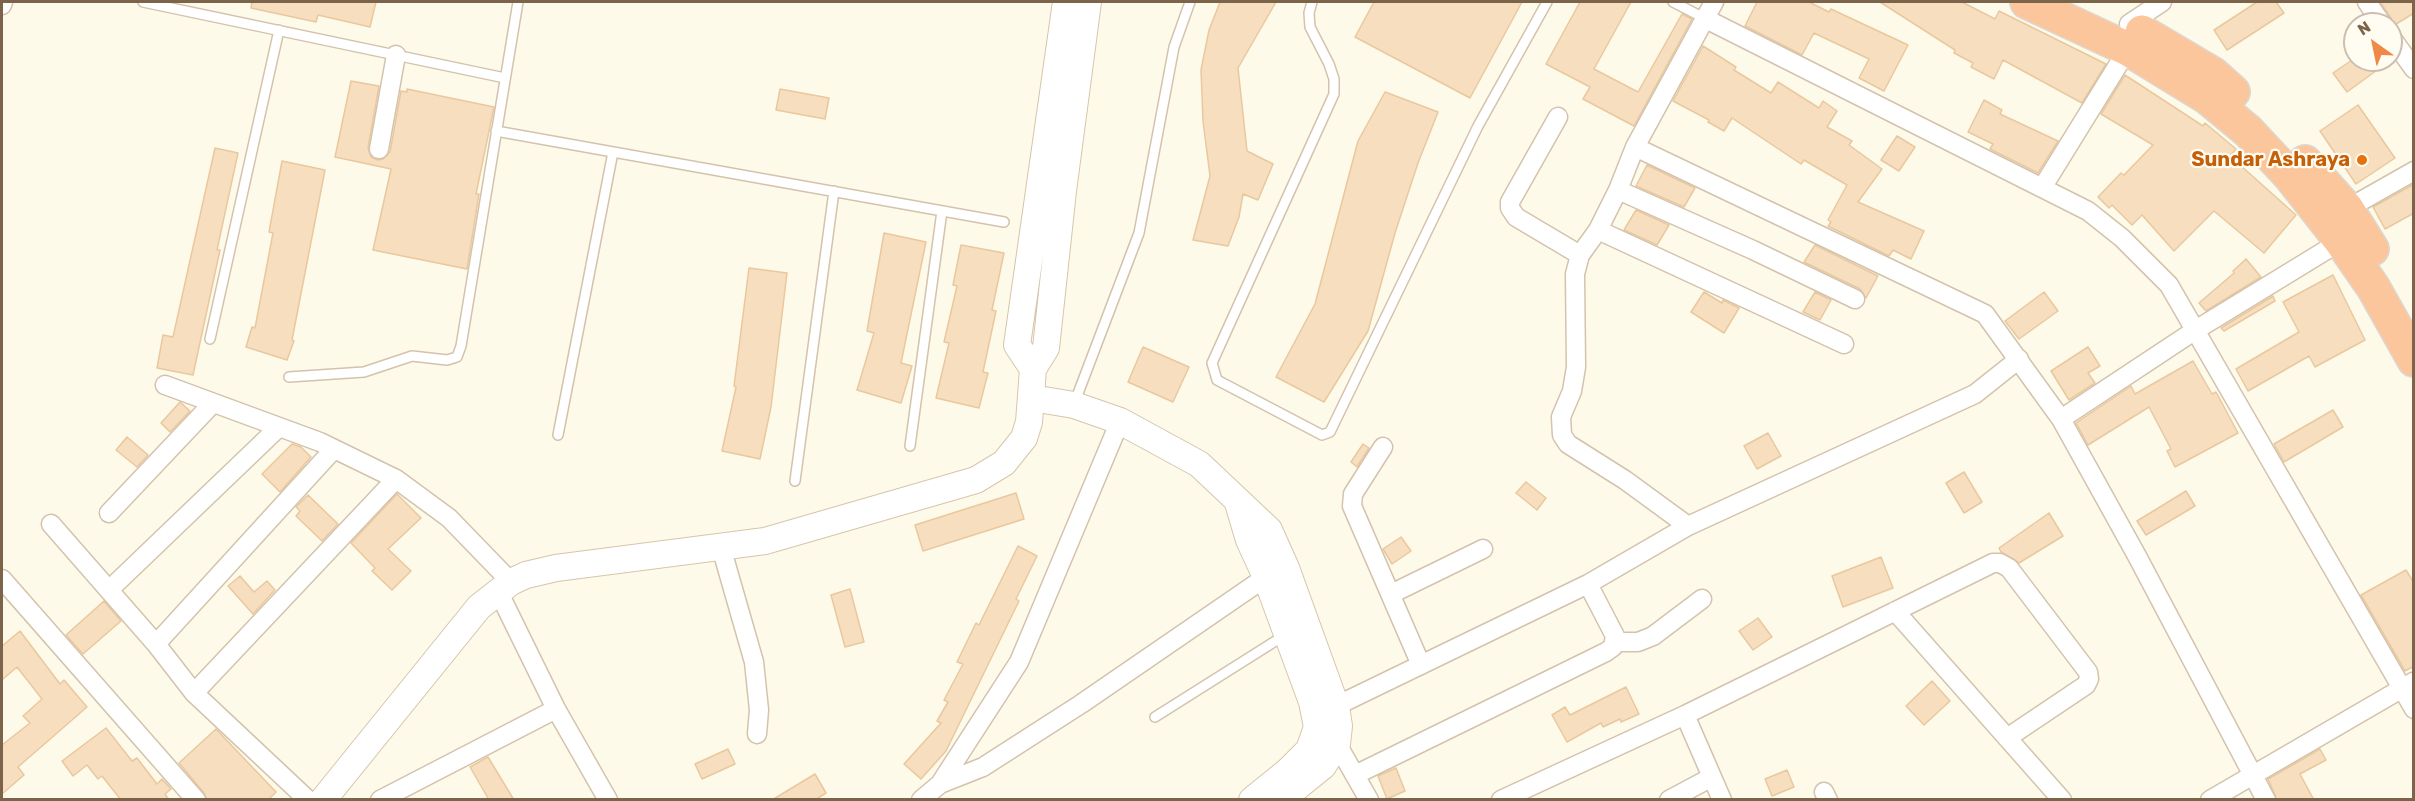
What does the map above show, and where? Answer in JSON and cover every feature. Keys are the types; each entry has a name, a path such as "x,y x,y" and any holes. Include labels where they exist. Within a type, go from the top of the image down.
{"highway":[{"path":"2027,2 2128,37"},
{"path":"2084,2 2248,131 2290,177 2344,225 2414,316"},
{"path":"2344,225 2373,287 2414,360"}],"street":[{"path":"1033,369 1017,345 1066,2"},
{"path":"323,800 479,607 504,587 526,575 556,568 765,542 976,480 1004,463 1024,438 1032,398 1033,369 1046,348 1063,191 1088,2"},
{"path":"1688,526 1625,480 1568,444 1562,435 1561,417 1572,391 1576,367 1575,274 1580,255 1598,230 1635,147 1714,2"},
{"path":"2042,188 2128,37 2162,2"},
{"path":"1706,19 2088,211 2122,238 2169,285 2194,331 2408,685 2414,709"},
{"path":"2403,54 2413,69"},
{"path":"379,149 396,55"},
{"path":"1558,117 1510,202 1510,208 1516,218 1580,255"},
{"path":"1635,147 1984,314 2061,419 2137,556 2266,800"},
{"path":"2061,419 2194,331 2344,225 2414,171"},
{"path":"1618,189 1855,299"},
{"path":"1598,230 1844,344"},
{"path":"1336,706 1588,584 1688,526 1975,394 2019,359"},
{"path":"165,385 334,449 396,479 449,518 504,587 556,709 608,800"},
{"path":"1032,398 1074,405 1119,421 1199,464 1238,503 1249,540 1276,573 1336,706 1339,726 1336,744 1323,766 1281,800"},
{"path":"109,513 213,403"},
{"path":"921,800 940,784 1019,662 1119,421"},
{"path":"109,590 278,428"},
{"path":"1383,447 1353,494 1352,506 1421,665"},
{"path":"156,644 334,449"},
{"path":"194,693 396,479"},
{"path":"51,524 156,644 194,693 308,800"},
{"path":"721,547 754,662 759,710 757,734"},
{"path":"1391,594 1482,549"},
{"path":"1501,800 1685,715 1993,563 2010,568 2088,672 2089,679 2086,685 2007,738"},
{"path":"940,784 983,767 1082,704 1276,573"},
{"path":"1252,800 1289,770 1309,750 1317,728 1312,702 1287,634 1276,573"},
{"path":"2,579 196,800"},
{"path":"1355,775 1606,652 1615,642 1615,636 1588,584"},
{"path":"1615,642 1638,642 1653,636 1702,599"},
{"path":"1895,611 2062,800"},
{"path":"2210,800 2408,685"},
{"path":"380,800 556,709"},
{"path":"1685,715 1722,800"},
{"path":"1317,728 1336,744 1369,800"},
{"path":"1668,800 1712,777"}],"lane":[{"path":"143,2 505,78"},
{"path":"289,377 364,372 412,356 447,360 457,357 461,346 518,2"},
{"path":"1074,405 1139,233 1174,46 1190,2"},
{"path":"1312,2 1309,13 1310,27 1335,79 1334,94 1212,363 1216,380 1323,435 1330,432 1478,126 1547,2"},
{"path":"1673,2 1706,19"},
{"path":"210,339 279,30"},
{"path":"496,131 1004,222"},
{"path":"558,435 613,152"},
{"path":"795,481 834,191"},
{"path":"910,446 942,211"},
{"path":"1155,717 1287,634"}],"building":[{"path":"252,2 376,2 370,27 318,15 316,22 251,8"},
{"path":"1220,2 1276,2 1238,68 1247,151 1273,164 1258,200 1243,194 1239,217 1228,246 1193,240 1210,176 1203,121 1201,70 1209,30"},
{"path":"1374,2 1522,2 1470,98 1355,37"},
{"path":"1580,2 1631,2 1594,69 1638,92 1682,14 1692,19 1634,126 1583,99 1590,87 1546,64"},
{"path":"1757,2 1809,2 1829,12 1831,9 1908,45 1884,91 1859,78 1869,59 1814,33 1802,55 1745,26"},
{"path":"1880,2 1962,2 1995,19 1999,11 2106,64 2082,103 2003,60 1994,79 1971,67 1973,63 1954,53 1955,50"},
{"path":"2257,2 2276,2 2284,13 2227,50 2214,30"},
{"path":"2380,2 2414,2 2414,13 2403,20 2403,12 2387,12"},
{"path":"1703,46 1736,67 1734,70 1771,93 1778,82 1819,108 1823,101 1837,111 1827,127 1852,141 1849,145 1882,169 1858,202 1924,231 1911,259 1893,250 1889,256 1828,226 1831,222 1828,220 1847,185 1804,160 1801,164 1732,118 1724,131 1708,122 1709,120 1673,101"},
{"path":"2343,66 2343,72 2374,72 2347,92 2333,73"},
{"path":"2125,75 2203,126 2205,123 2236,149 2230,156 2296,215 2264,253 2214,211 2174,251 2142,215 2132,225 2112,205 2109,208 2098,197 2121,173 2124,175 2153,145 2101,114"},
{"path":"351,81 379,86 368,148 371,157 378,160 383,159 390,152 401,91 407,92 407,89 494,107 476,194 479,194 467,269 373,250 391,169 335,157"},
{"path":"780,89 829,98 825,119 776,110"},
{"path":"1385,92 1438,112 1395,233 1368,331 1324,402 1276,377 1315,304 1358,141"},
{"path":"1984,100 2002,110 2000,114 2058,141 2038,173 1990,149 1993,144 1968,132"},
{"path":"2358,105 2395,158 2356,184 2320,131"},
{"path":"1897,136 1915,147 1899,171 1881,160"},
{"path":"215,148 238,153 193,375 157,368 163,335 173,337"},
{"path":"282,161 325,170 292,340 294,341 287,360 246,347 252,327 255,328 273,233 269,232"},
{"path":"1647,165 1695,188 1684,207 1636,186"},
{"path":"2414,184 2414,213 2385,229 2373,207"},
{"path":"1636,210 1669,225 1657,245 1624,230"},
{"path":"884,233 926,242 901,363 912,366 901,403 857,390 874,333 867,331"},
{"path":"961,245 1004,253 992,310 996,311 983,372 988,373 979,408 936,398 949,343 944,342 957,286 953,285"},
{"path":"1815,245 1878,276 1866,298 1860,289 1804,262"},
{"path":"2246,259 2261,277 2206,311 2199,303 2234,273 2233,271"},
{"path":"749,268 787,273 771,407 760,459 722,451 736,387 734,386"},
{"path":"2333,275 2365,340 2315,367 2309,356 2248,391 2236,369 2299,332 2283,302"},
{"path":"1704,292 1722,303 1723,300 1739,308 1724,333 1691,312"},
{"path":"1815,292 1831,300 1820,320 1803,312"},
{"path":"2044,292 2058,311 2019,339 2005,321"},
{"path":"2273,296 2275,301 2224,331 2221,328"},
{"path":"1143,347 1189,367 1173,402 1128,382"},
{"path":"2088,347 2100,366 2088,373 2095,383 2069,400 2051,371"},
{"path":"2193,361 2212,394 2216,392 2238,433 2175,467 2167,451 2171,449 2149,407 2088,445 2076,423 2131,386 2135,394"},
{"path":"180,402 190,411 170,432 161,423"},
{"path":"2333,410 2343,427 2284,462 2274,444"},
{"path":"1768,433 1781,456 1757,469 1744,446"},
{"path":"127,437 148,455 137,467 116,450"},
{"path":"292,444 301,447 311,457 280,492 262,474"},
{"path":"1363,444 1369,448 1357,467 1351,462"},
{"path":"1964,472 1982,502 1964,513 1946,483"},
{"path":"1526,482 1546,498 1537,510 1516,493"},
{"path":"2186,491 2195,506 2146,535 2137,521"},
{"path":"1016,493 1024,519 923,551 915,525"},
{"path":"397,494 421,518 388,549 411,571 392,590 372,571 375,568 351,543"},
{"path":"308,495 338,524 322,541 296,516 300,511 296,507"},
{"path":"2049,513 2063,536 2019,563 2001,552 1999,548"},
{"path":"1401,537 1411,551 1392,564 1383,549"},
{"path":"1018,546 1037,556 1016,599 1019,601 946,751 921,779 904,764 941,723 937,721 948,702 944,700 963,664 957,662 976,623 979,625"},
{"path":"1881,557 1893,588 1843,607 1832,576"},
{"path":"2406,570 2414,583 2414,666 2405,671 2361,595"},
{"path":"240,576 254,592 267,581 275,590 253,614 228,586"},
{"path":"850,589 864,642 845,647 831,595"},
{"path":"104,601 121,621 83,654 66,635"},
{"path":"1758,618 1772,637 1753,650 1739,631"},
{"path":"20,631 60,684 64,680 87,707 18,767 24,775 2,794 2,745 30,723 23,716 42,699 17,667 2,680 2,646"},
{"path":"1932,681 1950,701 1924,725 1906,706"},
{"path":"1626,687 1639,714 1603,727 1601,723 1567,742 1552,715 1565,707 1570,715"},
{"path":"106,728 132,761 137,758 157,784 162,779 171,789 165,794 169,800 121,800 102,776 98,779 87,765 73,776 62,761"},
{"path":"216,729 276,792 268,800 207,800 204,793 179,763"},
{"path":"728,749 735,764 702,779 695,764"},
{"path":"2320,749 2326,760 2300,774 2314,800 2277,800 2268,779"},
{"path":"488,757 514,800 489,800 470,767"},
{"path":"1396,768 1405,791 1387,799 1378,776"},
{"path":"1787,770 1794,787 1772,796 1765,779"},
{"path":"815,774 826,793 815,800 772,800"}],"place":[{"name":"Sundar Ashraya","path":"2362,160"}]}
